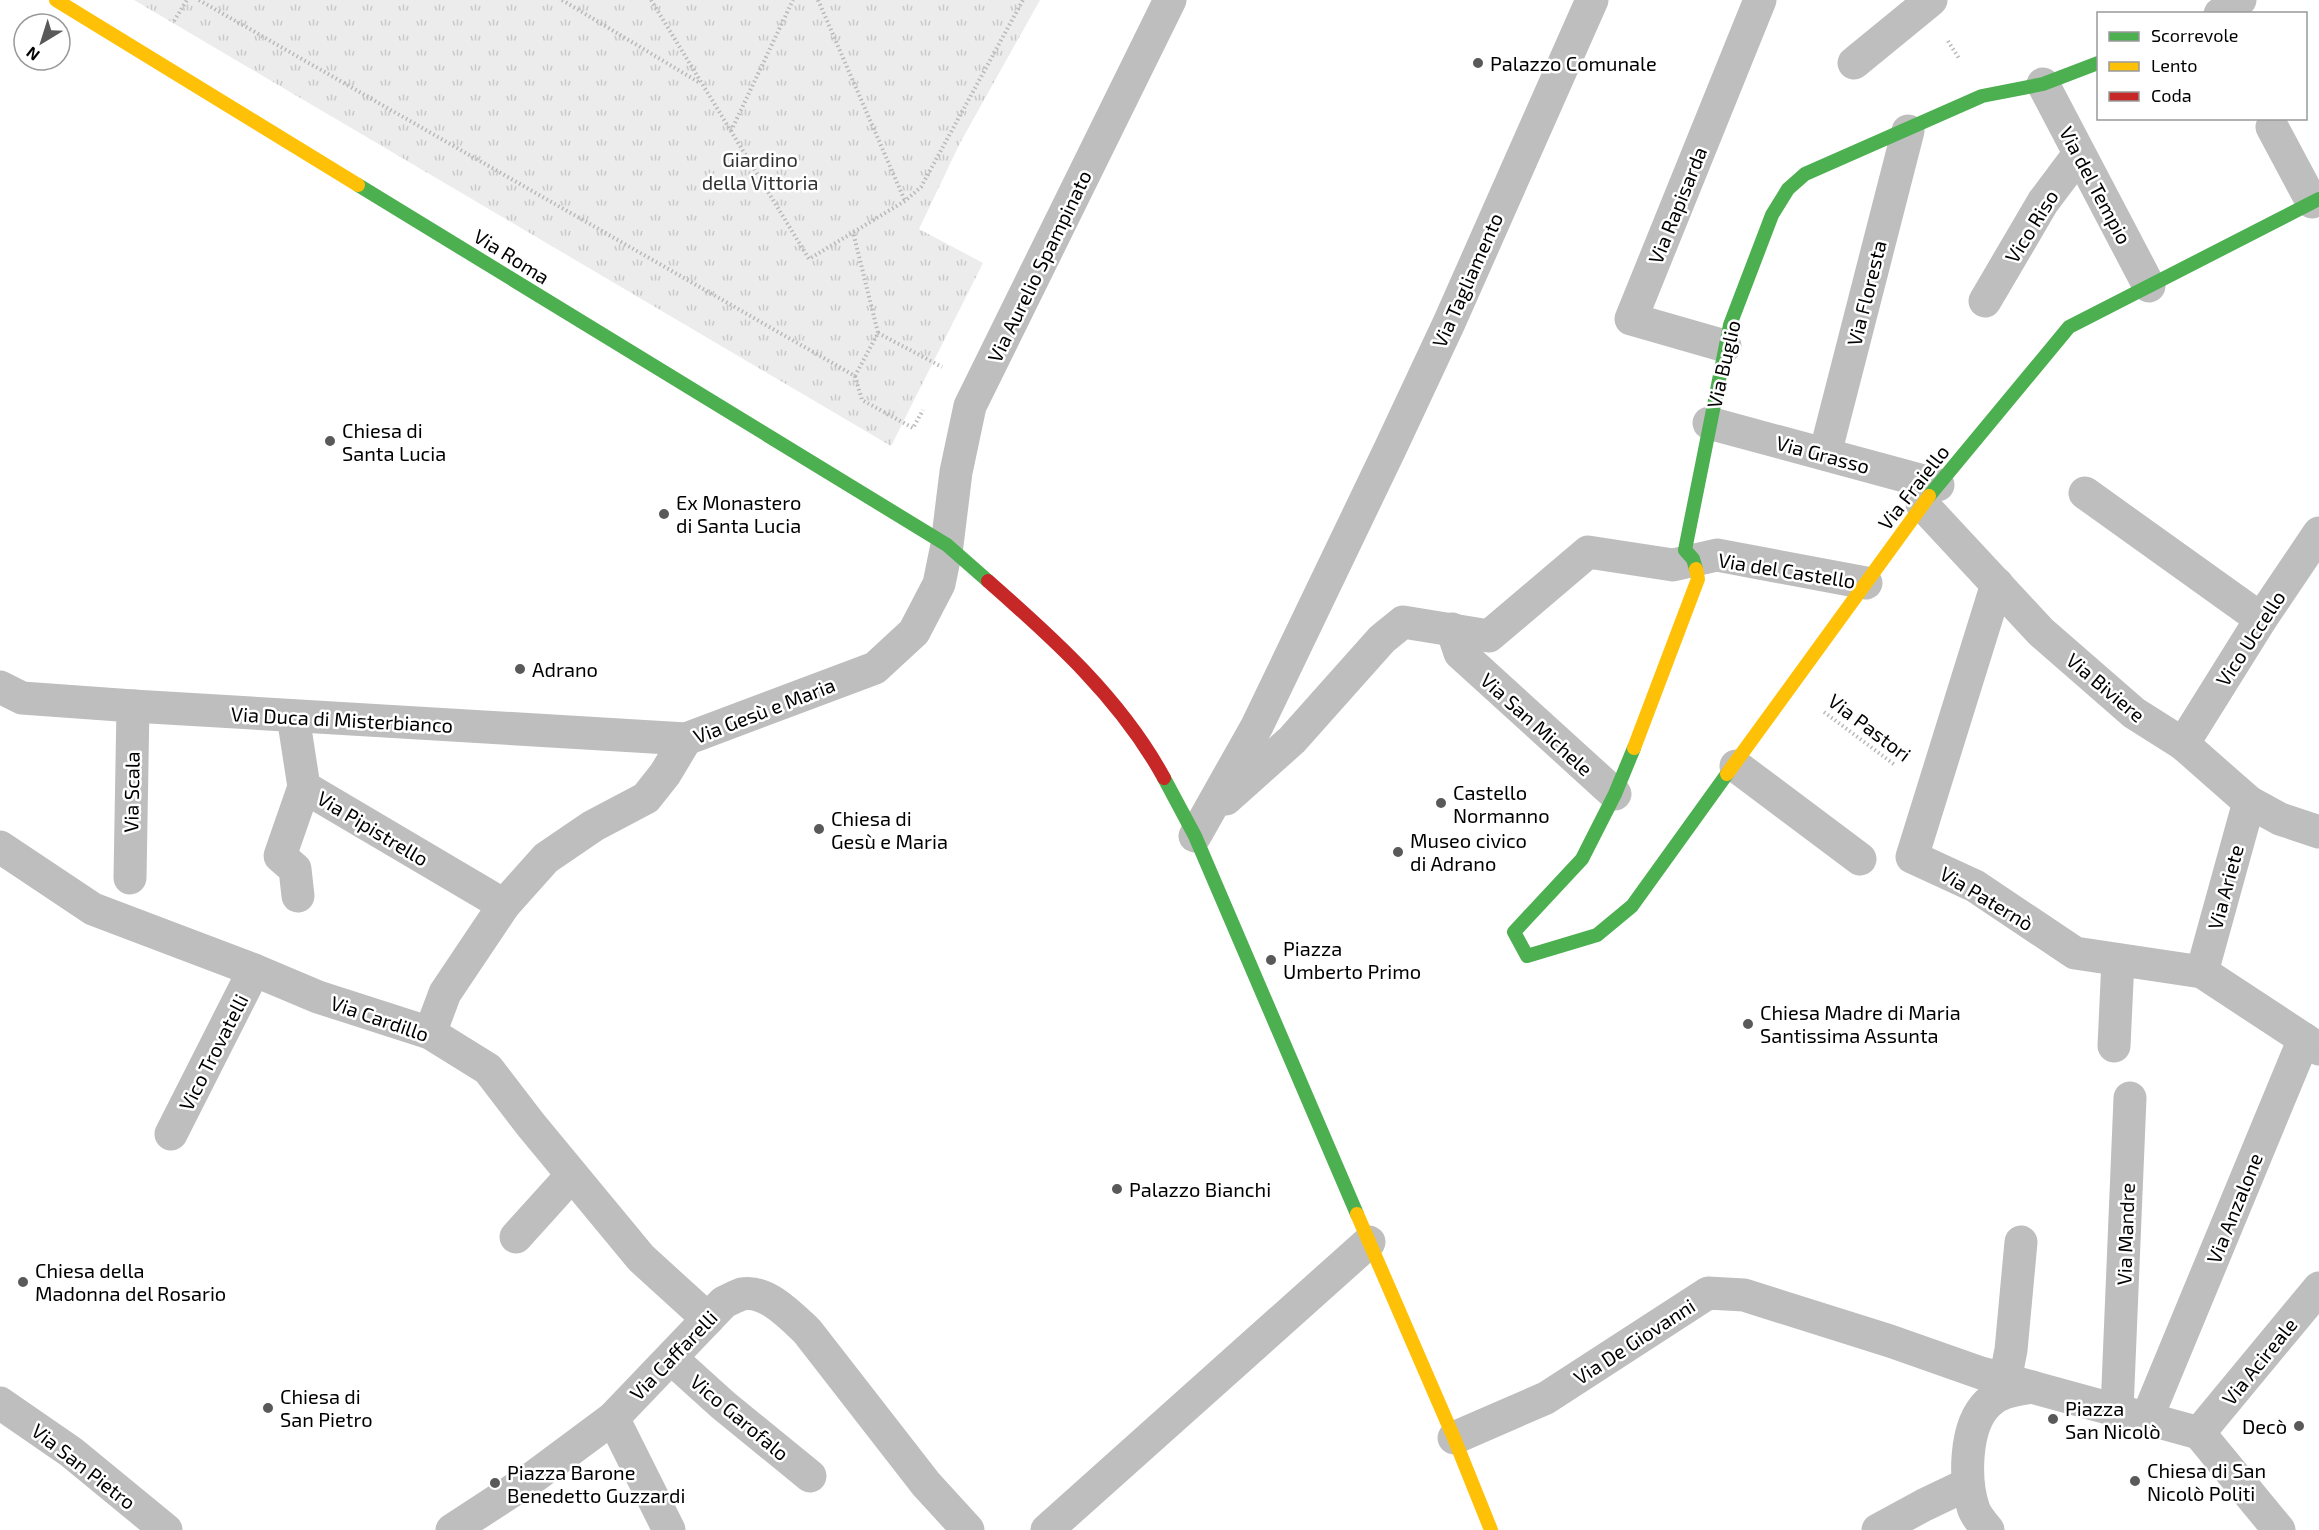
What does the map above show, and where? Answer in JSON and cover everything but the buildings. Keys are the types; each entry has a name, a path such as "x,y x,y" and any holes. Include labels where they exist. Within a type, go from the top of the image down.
{"street":[{"name":"Via Roma","path":"56,0 947,544 1046,632 1088,673 1152,756 1201,826 1370,1242 1491,1530"},
{"name":"Via Aurelio Spampinato","path":"947,544 956,472 970,406 1170,0"},
{"name":"Via Tagliamento","path":"1201,826 1257,726 1449,323 1592,0"},
{"name":"Via Rapisarda","path":"1725,346 1631,319 1760,0"},
{"path":"2223,12 2240,0"},
{"path":"1854,63 1926,2"},
{"name":"Via Buglio","path":"1632,906 1597,934 1527,956 1514,932 1582,859 1615,794 1651,707 1698,579 1693,559 1685,550 1709,423 1730,325 1772,215 1788,189 1805,174 1908,131 1982,96 2043,84 2097,63"},
{"name":"Via del Tempio","path":"2043,84 2149,286"},
{"path":"2272,127 2316,200"},
{"name":"Via Floresta","path":"1825,454 1908,131"},
{"name":"Vico Riso","path":"1985,301 2043,202 2079,153"},
{"name":"Via Fraiello","path":"1632,906 1736,766 1930,494 2069,327 2316,200"},
{"name":"Via Grasso","path":"1709,423 1825,454 1930,494"},
{"path":"2085,493 2261,619"},
{"name":"Via Biviere","path":"1930,494 1997,584 2041,632 2134,713 2183,744 2248,802 2280,819 2319,832"},
{"name":"Vico Uccello","path":"2183,744 2261,619 2319,533"},
{"name":"Via Gesù e Maria","path":"430,1033 445,993 504,905 546,858 592,826 646,798 665,774 686,739 875,668 915,632 939,584 947,544"},
{"name":"Via del Castello","path":"1456,641 1489,636 1588,552 1673,565 1717,555 1866,583"},
{"name":"Via Paternò","path":"1997,584 1912,857 1975,886 2076,953 2202,972 2311,1044"},
{"path":"1201,826 1292,740 1382,639 1403,622 1456,641"},
{"name":"Via San Michele","path":"1456,641 1615,794"},
{"name":"Via Duca di Misterbianco","path":"0,687 22,698 686,739"},
{"name":"Via Scala","path":"130,878 133,706"},
{"name":"Via Pipistrello","path":"293,716 304,787 504,905"},
{"path":"1736,766 1860,859"},
{"path":"298,896 295,869 280,856 304,787"},
{"name":"Via Ariete","path":"2202,972 2248,802"},
{"name":"Via Cardillo","path":"0,848 93,909 254,970 318,997 430,1033 488,1069 641,1258 708,1319"},
{"path":"2114,1046 2118,960"},
{"name":"Vico Trovatelli","path":"171,1134 254,970"},
{"name":"Via Anzalone","path":"2132,1414 2164,1377 2311,1044"},
{"name":"Via Mandre","path":"2130,1098 2120,1369 2132,1414"},
{"path":"516,1237 572,1175"},
{"path":"1047,1530 1370,1242"},
{"path":"1988,1530 1975,1512 1968,1484 1968,1460 1974,1424 1988,1402 2006,1391 2016,1372 2021,1242"},
{"name":"Via Acireale","path":"2199,1433 2319,1288"},
{"name":"Via De Giovanni","path":"1454,1438 1546,1398 1708,1293 1744,1294 1981,1373 2016,1372 2132,1414 2199,1433"},
{"name":"Via Caffarelli","path":"452,1530 535,1476 613,1418 724,1302 743,1294 762,1297 787,1312 807,1331 926,1484 968,1530"},
{"name":"Vico Garofalo","path":"671,1358 723,1405 810,1476"},
{"name":"Via San Pietro","path":"0,1403 71,1452 166,1530"},
{"path":"613,1418 669,1530"},
{"path":"2199,1433 2279,1530"},
{"path":"1878,1530 1968,1484"}],"path":[{"path":"199,0 855,376 862,400 913,428 946,370 878,333"},
{"path":"562,0 701,83"},
{"path":"574,8 578,0"},
{"path":"651,0 809,259 905,201 921,187 1023,0"},
{"path":"731,131 793,0"},
{"path":"818,0 905,201"},
{"path":"1926,2 1982,96"},
{"path":"853,232 878,333 855,376"},
{"path":"936,387 970,406"},
{"name":"Via Pastori","path":"1791,687 1932,793"}],"green space":[{"name":"Giardino della Vittoria","path":"134,0 1040,0 960,143 919,229 983,263 891,446"}],"traffic: fast":[{"path":"1696,569 1693,559 1685,550 1730,325 1772,215 1788,189 1805,174 1982,96 2043,84 2097,63"},
{"path":"358,185 947,545 988,581"},
{"path":"1929,496 2069,327 2319,199"},
{"path":"1634,748 1615,794 1582,859 1514,932 1527,956 1597,935 1632,906 1727,774"},
{"path":"1164,778 1195,836 1357,1214"}],"traffic: slow":[{"path":"56,0 358,185"},
{"path":"1727,774 1929,496"},
{"path":"1634,748 1698,579 1696,569"},
{"path":"1357,1214 1454,1438 1491,1530"}],"traffic: jam":[{"path":"988,581 1061,648 1107,696 1147,749 1164,778"}],"place":[{"name":"Palazzo Comunale","path":"1478,63"},
{"name":"Chiesa di Santa Lucia","path":"330,441"},
{"name":"Ex Monastero di Santa Lucia","path":"664,514"},
{"name":"Adrano","path":"520,669"},
{"name":"Castello Normanno","path":"1441,803"},
{"name":"Chiesa di Gesù e Maria","path":"819,829"},
{"name":"Museo civico di Adrano","path":"1398,852"},
{"name":"Piazza Umberto Primo","path":"1271,960"},
{"name":"Chiesa Madre di Maria Santissima Assunta","path":"1748,1024"},
{"name":"Palazzo Bianchi","path":"1117,1189"},
{"name":"Chiesa della Madonna del Rosario","path":"23,1282"},
{"name":"Chiesa di San Pietro","path":"268,1408"},
{"name":"Piazza San Nicolò","path":"2053,1419"},
{"name":"Decò","path":"2299,1426"},
{"name":"Chiesa di San Nicolò Politi","path":"2135,1481"},
{"name":"Piazza Barone Benedetto Guzzardi","path":"495,1483"}]}
